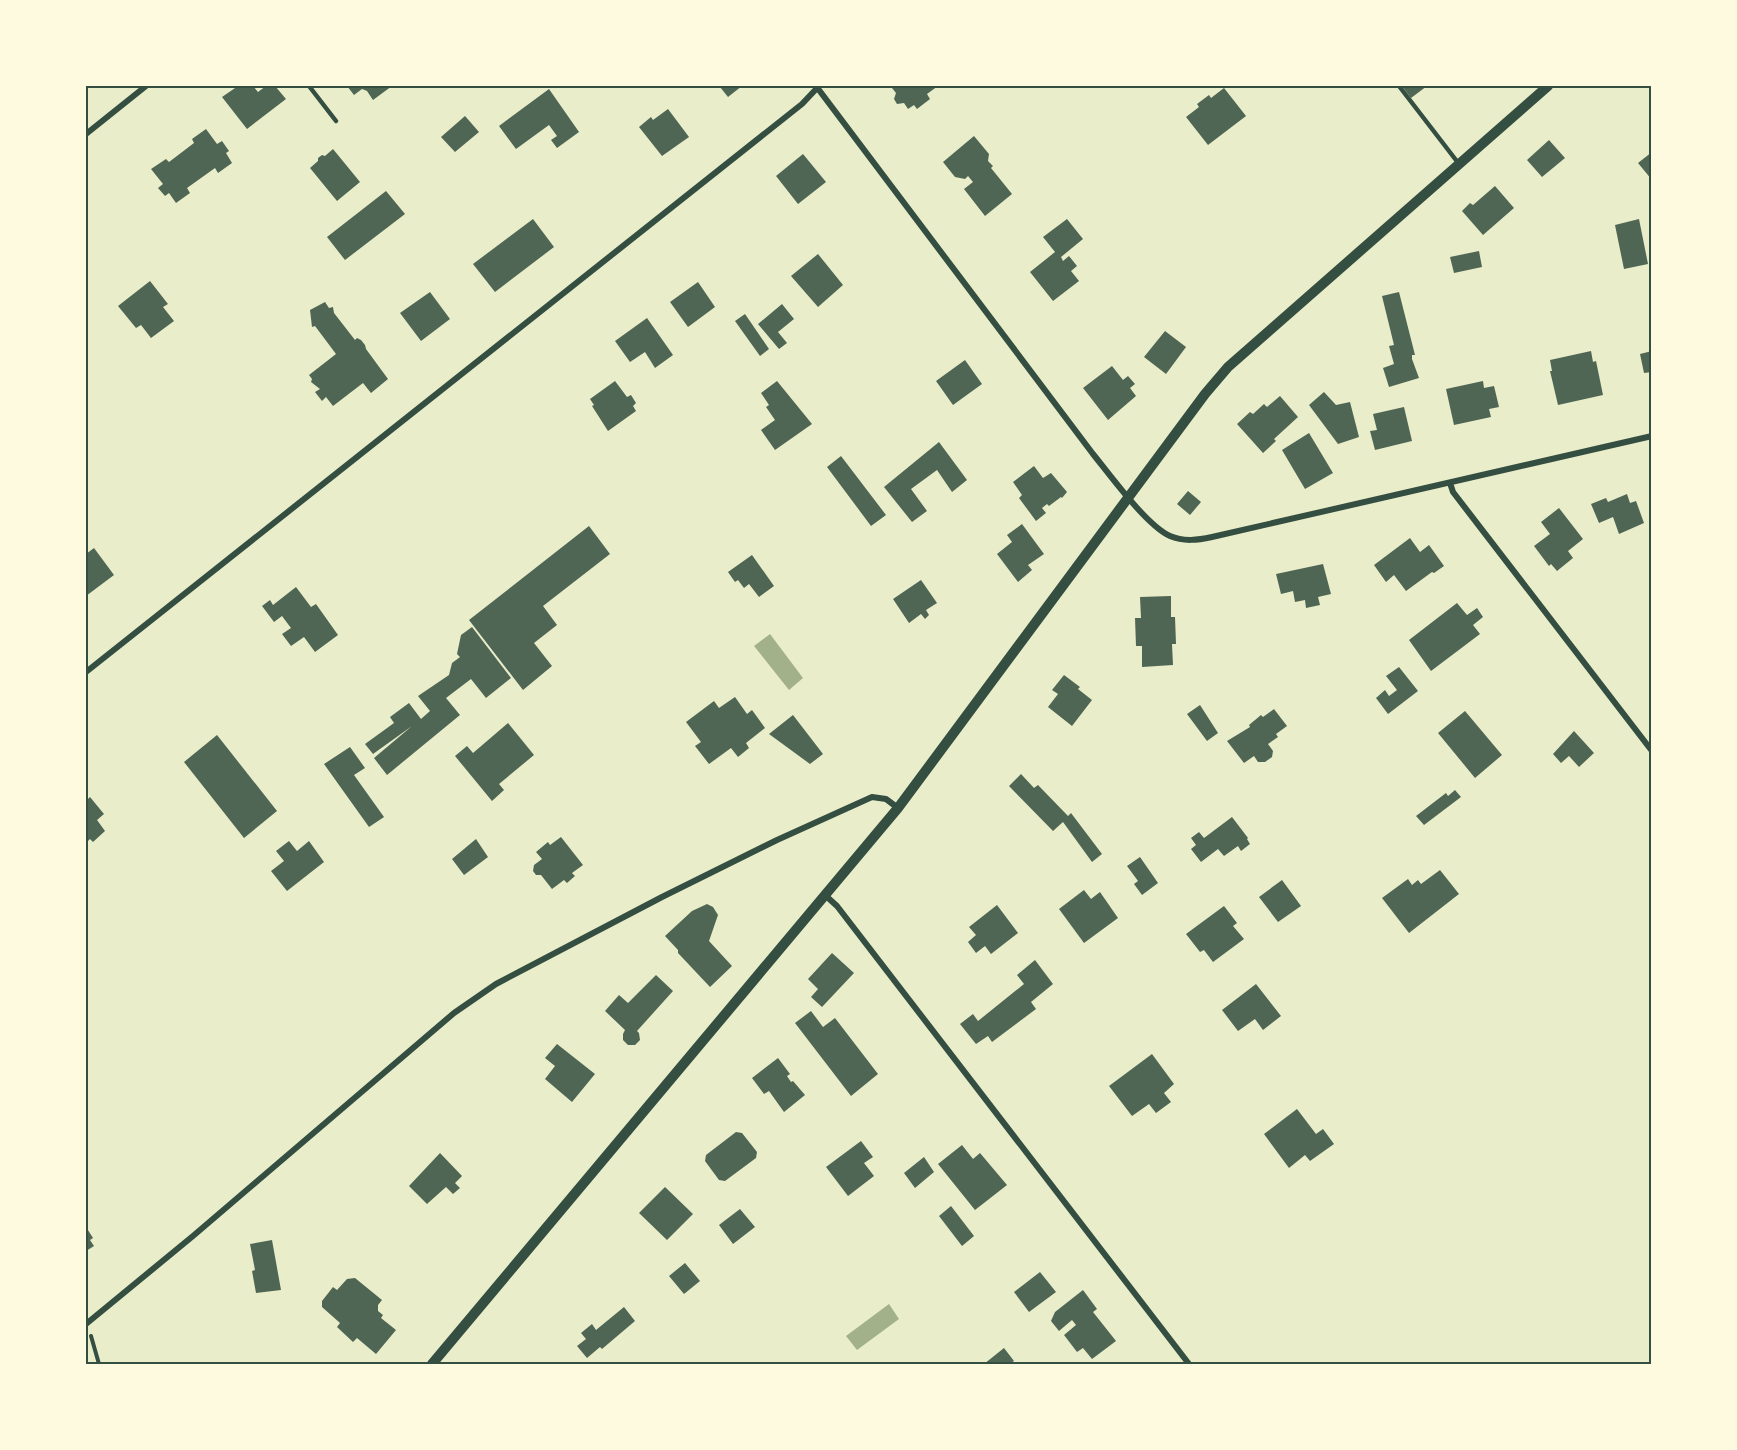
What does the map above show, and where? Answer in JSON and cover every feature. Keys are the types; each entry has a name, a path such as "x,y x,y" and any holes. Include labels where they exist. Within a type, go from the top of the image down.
{"street":[{"path":"86,134 146,86"},
{"path":"86,672 792,111 818,86 1093,454 1128,498 1161,531 1169,535 1189,540 1212,537 1652,436"},
{"path":"432,1365 898,808 1205,394 1228,367 1548,86"},
{"path":"1450,483 1457,497 1652,751"},
{"path":"86,1323 193,1236 454,1013 496,984 672,892 777,840 872,797 886,799 898,808"},
{"path":"825,896 837,906 1190,1365"}],"lane":[{"path":"309,86 336,121"},
{"path":"1399,86 1459,164"}],"path":[{"path":"86,1323 99,1365"}],"shaded area":[{"path":"770,634 803,678 789,690 754,646"},
{"path":"889,1304 899,1319 857,1350 846,1336"}],"building":[{"path":"238,86 253,86 258,92 266,86 275,86 286,99 247,129 222,97"},
{"path":"347,86 392,86 373,100 367,91 362,89 354,95"},
{"path":"721,86 742,86 728,97"},
{"path":"892,86 938,86 927,94 930,99 917,109 914,105 908,109 904,103 897,104 894,99 896,93"},
{"path":"1402,86 1427,86 1411,98"},
{"path":"1224,88 1246,116 1208,145 1186,117 1199,107 1197,104 1209,95 1211,98"},
{"path":"549,89 579,132 557,148 551,140 557,136 549,125 516,149 499,126"},
{"path":"668,109 689,137 662,156 639,127 651,117 653,120"},
{"path":"465,116 479,132 455,152 441,137"},
{"path":"206,129 217,144 222,141 229,151 226,153 232,163 218,173 215,168 187,188 190,193 176,203 169,193 165,196 158,188 163,184 151,169 166,159 169,162 194,143 192,139"},
{"path":"974,136 989,154 988,161 993,166 991,168 1012,194 985,216 964,189 973,182 968,176 965,179 955,177 943,162"},
{"path":"1549,140 1565,158 1542,177 1527,160"},
{"path":"333,149 360,182 337,201 310,168 318,161 318,158 325,156"},
{"path":"1652,152 1652,180 1638,163"},
{"path":"803,154 826,182 798,204 776,176"},
{"path":"1495,186 1514,208 1483,235 1462,211 1470,203 1473,205"},
{"path":"386,191 405,214 345,260 327,237"},
{"path":"533,219 554,247 495,292 473,264"},
{"path":"1067,219 1083,239 1061,257 1063,261 1069,256 1077,266 1071,271 1079,281 1053,301 1030,272 1055,252 1043,237"},
{"path":"1639,219 1648,264 1624,269 1615,225"},
{"path":"1479,251 1482,267 1454,273 1450,257"},
{"path":"818,254 843,285 818,307 791,276"},
{"path":"150,281 168,304 163,307 174,321 151,338 141,325 136,328 118,306"},
{"path":"698,282 715,307 688,327 670,302"},
{"path":"430,292 450,319 421,341 400,313"},
{"path":"1399,292 1415,355 1412,355 1412,359 1419,378 1389,387 1383,368 1394,364 1389,346 1394,345 1382,296"},
{"path":"325,302 329,308 333,307 334,313 355,340 357,338 361,340 388,379 371,393 363,383 333,406 326,397 322,401 315,392 320,389 311,382 309,375 336,354 315,326 312,327 310,310"},
{"path":"782,304 794,319 778,332 787,343 779,349 758,324"},
{"path":"745,314 769,349 760,356 735,321"},
{"path":"647,318 673,355 655,368 645,352 630,362 615,341"},
{"path":"1165,331 1186,347 1166,374 1144,357"},
{"path":"1591,351 1593,362 1596,361 1603,395 1558,405 1550,371 1552,371 1550,360"},
{"path":"1652,351 1652,372 1644,373 1640,354"},
{"path":"965,360 982,384 953,405 936,381"},
{"path":"1112,366 1123,380 1128,376 1135,384 1130,388 1136,396 1108,420 1083,388"},
{"path":"615,381 627,397 631,395 636,403 633,406 636,411 608,431 590,399"},
{"path":"777,381 812,424 775,450 761,430 775,420 766,407 769,405 761,393"},
{"path":"1483,381 1484,388 1494,386 1499,407 1489,409 1491,417 1454,425 1446,389"},
{"path":"1324,392 1336,405 1350,402 1359,437 1338,444 1309,405"},
{"path":"1280,396 1298,417 1274,439 1276,441 1263,453 1237,424 1250,412 1253,414 1264,404 1267,407"},
{"path":"1404,407 1412,441 1375,450 1370,431 1377,430 1373,414"},
{"path":"1309,433 1333,473 1305,489 1282,450"},
{"path":"939,442 967,480 952,492 937,470 911,489 927,511 912,522 884,487"},
{"path":"841,456 886,515 871,526 827,467"},
{"path":"1034,466 1043,478 1051,473 1067,492 1062,498 1042,508 1046,513 1036,521 1019,498 1022,495 1013,482"},
{"path":"1188,491 1201,502 1190,515 1177,504"},
{"path":"1627,494 1630,503 1636,501 1644,523 1619,534 1613,517 1599,523 1591,504 1606,498 1608,502"},
{"path":"1559,508 1583,539 1568,551 1573,558 1557,571 1551,564 1549,566 1534,546 1550,534 1541,522"},
{"path":"1022,524 1044,554 1028,565 1032,570 1018,582 997,554 1012,542 1007,535"},
{"path":"589,526 610,554 543,606 557,625 534,643 552,666 523,690 469,620"},
{"path":"1410,538 1420,552 1429,545 1444,566 1406,591 1394,575 1386,582 1374,565"},
{"path":"94,548 114,575 86,596 86,554"},
{"path":"752,555 774,586 759,597 749,584 744,588 738,580 735,582 728,572"},
{"path":"1323,564 1331,594 1318,597 1320,605 1306,608 1305,600 1295,602 1293,591 1281,594 1276,574"},
{"path":"921,580 937,603 926,610 929,615 925,619 921,614 909,623 893,599"},
{"path":"296,587 311,607 316,604 338,635 315,652 304,637 291,646 282,634 291,628 282,616 274,622 262,606 270,600 273,605"},
{"path":"1171,596 1171,617 1175,617 1176,644 1172,644 1173,665 1142,667 1142,646 1136,646 1135,618 1141,618 1140,597"},
{"path":"1457,603 1467,615 1477,608 1483,617 1473,625 1480,634 1431,671 1409,640"},
{"path":"472,627 511,678 486,698 471,679 446,698 460,715 387,775 374,758 412,726 373,754 365,744 394,723 390,717 409,703 421,719 430,711 418,696 449,675 452,663 460,657 457,654 461,635"},
{"path":"1399,667 1418,691 1388,714 1376,698 1385,690 1389,696 1397,690 1386,676"},
{"path":"1064,675 1092,700 1072,726 1048,707 1058,694 1052,690"},
{"path":"735,697 747,714 752,710 765,728 746,743 749,748 738,757 731,748 709,764 695,746 701,742 686,722 714,701 719,708"},
{"path":"1200,705 1218,733 1207,741 1187,714"},
{"path":"1274,709 1287,726 1268,744 1273,751 1272,757 1265,762 1258,762 1254,756 1244,763 1227,741 1250,727 1249,725 1261,715 1263,717"},
{"path":"1465,711 1502,755 1475,778 1438,733"},
{"path":"793,715 823,754 810,764 769,734"},
{"path":"508,723 534,755 499,784 504,790 492,801 455,756 467,746 473,753"},
{"path":"1574,731 1594,753 1579,767 1569,756 1561,763 1553,754"},
{"path":"217,735 277,811 244,838 184,762"},
{"path":"350,747 365,768 354,775 384,817 369,827 324,764"},
{"path":"1021,774 1034,788 1038,785 1068,816 1071,813 1102,854 1092,862 1063,822 1053,831 1009,786"},
{"path":"1455,790 1461,797 1424,825 1416,816 1446,793 1448,796"},
{"path":"90,797 104,814 97,820 105,831 93,842 90,839 86,843 86,801"},
{"path":"1232,817 1250,844 1241,851 1238,846 1224,856 1218,849 1201,862 1191,849 1196,845 1191,838 1199,832 1204,838"},
{"path":"561,837 583,865 572,873 575,876 567,883 564,880 552,889 541,875 536,875 533,871 534,865 542,859 536,852 548,842 550,845"},
{"path":"476,839 488,857 464,875 452,859"},
{"path":"289,841 297,851 309,841 324,862 287,891 271,871 284,861 276,851"},
{"path":"1140,857 1158,883 1142,895 1134,884 1138,881 1127,866"},
{"path":"1440,870 1459,894 1409,933 1382,898 1408,879 1412,885 1418,880 1421,884"},
{"path":"1282,880 1301,906 1278,922 1259,897"},
{"path":"1084,890 1091,899 1100,892 1118,918 1084,943 1059,909"},
{"path":"707,904 713,907 718,915 709,941 732,966 710,987 665,936 692,911"},
{"path":"997,905 1018,933 991,954 985,946 976,953 968,942 976,935 969,927"},
{"path":"1224,906 1237,923 1233,926 1244,939 1213,962 1204,950 1200,952 1186,934"},
{"path":"832,953 854,973 822,1007 811,997 818,989 808,979"},
{"path":"1035,960 1053,984 1031,1002 1036,1009 992,1042 988,1036 976,1044 960,1024 973,1014 978,1021 1024,984 1017,975"},
{"path":"656,975 673,991 637,1031 640,1040 635,1045 628,1045 623,1040 625,1030 605,1011 619,995 628,1003"},
{"path":"1256,984 1281,1016 1263,1030 1255,1019 1238,1031 1222,1010"},
{"path":"811,1011 823,1027 835,1018 878,1074 851,1096 795,1023"},
{"path":"557,1044 595,1074 572,1102 545,1079 555,1066 545,1058"},
{"path":"1152,1054 1174,1084 1164,1093 1171,1102 1156,1113 1149,1104 1132,1116 1109,1086"},
{"path":"778,1058 790,1074 787,1076 791,1082 793,1081 805,1095 784,1112 769,1091 764,1094 752,1078"},
{"path":"1297,1109 1316,1134 1323,1129 1334,1144 1310,1161 1305,1155 1289,1168 1264,1134"},
{"path":"736,1132 742,1133 757,1152 756,1158 725,1181 719,1180 705,1161 706,1155"},
{"path":"861,1141 873,1157 864,1163 874,1176 848,1196 826,1167"},
{"path":"962,1145 973,1159 980,1153 1007,1185 975,1210 938,1164"},
{"path":"440,1153 462,1176 455,1183 460,1188 453,1194 446,1187 427,1204 409,1186"},
{"path":"924,1157 934,1172 915,1188 904,1173"},
{"path":"665,1187 693,1214 667,1240 639,1213"},
{"path":"951,1206 974,1236 962,1246 939,1216"},
{"path":"740,1209 755,1227 733,1244 719,1225"},
{"path":"86,1227 93,1238 90,1240 94,1246 86,1251"},
{"path":"272,1240 281,1290 256,1293 252,1271 255,1270 250,1244"},
{"path":"685,1263 700,1281 684,1294 669,1276"},
{"path":"1040,1272 1056,1292 1029,1312 1014,1292"},
{"path":"355,1278 382,1300 378,1305 378,1311 383,1315 381,1318 396,1330 376,1354 357,1338 353,1342 337,1327 340,1323 322,1307 322,1301 333,1287 337,1290 347,1279"},
{"path":"1083,1290 1097,1309 1093,1312 1116,1341 1092,1359 1083,1348 1077,1352 1064,1335 1076,1325 1072,1320 1059,1331 1051,1321 1055,1312"},
{"path":"624,1307 635,1321 602,1349 600,1347 587,1358 577,1346 586,1339 581,1333 592,1324 596,1330"},
{"path":"1004,1348 1014,1361 1009,1364 984,1364"}]}
